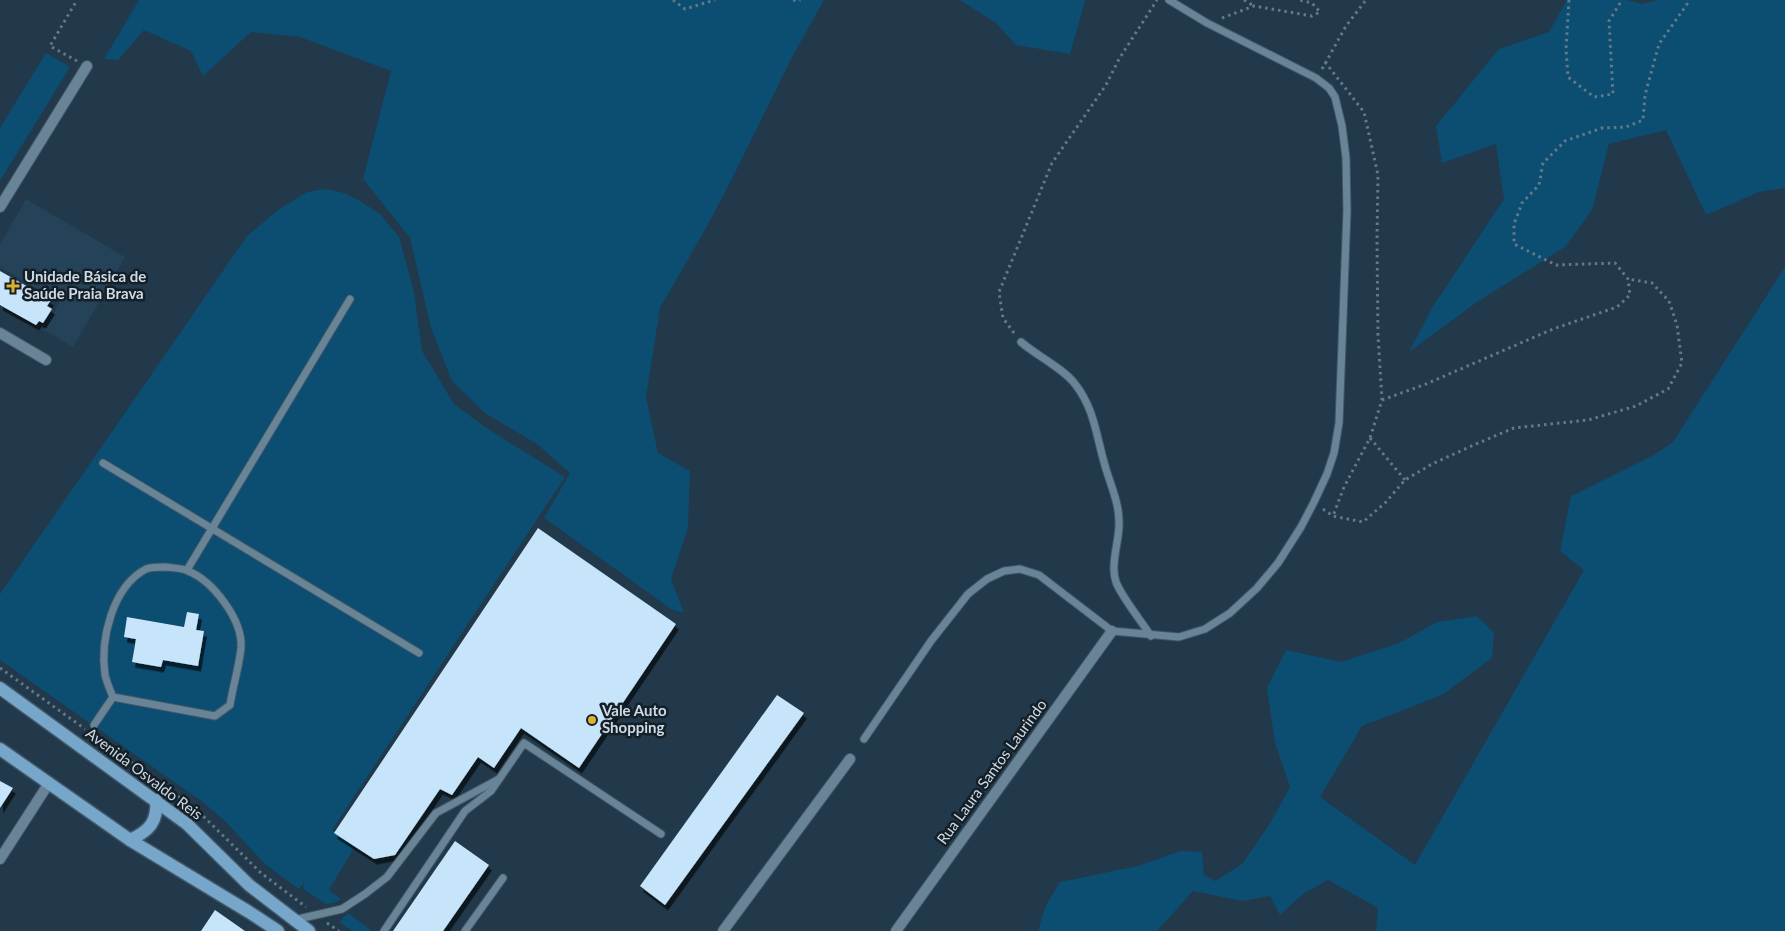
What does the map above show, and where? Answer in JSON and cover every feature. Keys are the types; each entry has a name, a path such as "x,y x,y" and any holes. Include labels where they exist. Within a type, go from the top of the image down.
{"main road":[{"name":"Avenida Osvaldo Reis","path":"0,688 187,824 250,885 310,931"},
{"path":"0,749 130,840 278,931"},
{"path":"130,840 148,829 154,820 156,800"}],"street":[{"path":"0,208 87,66"},
{"path":"0,333 46,360"},
{"name":"Rua Laura Santos Laurindo","path":"896,931 1112,631"},
{"path":"723,931 850,759"},
{"path":"0,859 49,783"}],"lane":[{"path":"864,739 931,641 968,594 987,579 1004,571 1020,570 1039,575 1112,631 1179,637 1205,629 1230,613 1257,588 1278,563 1314,502 1334,453 1339,424 1347,211 1346,158 1342,126 1335,97 1329,88 1316,78 1207,23 1169,0"},
{"path":"187,570 350,299"},
{"path":"1021,342 1074,382 1091,408 1103,461 1118,510 1119,524 1115,558 1115,580 1152,636"},
{"path":"102,463 419,653"},
{"path":"165,567 187,570 202,578 219,594 239,629 241,646 230,705 215,716 113,697 106,677 104,653 116,601 130,583 147,568 165,567"},
{"path":"94,725 113,697"},
{"path":"384,931 464,811 492,791 524,743 661,834"},
{"path":"294,920 342,909 365,894 387,877 436,813 502,777"},
{"path":"464,798 473,806"},
{"path":"465,931 503,878"}],"path":[{"path":"77,0 50,46 87,66"},
{"path":"673,0 685,8 715,0"},
{"path":"793,0 800,0"},
{"path":"1021,342 1003,318 999,292 1052,163 1106,85 1119,59 1157,0"},
{"path":"1244,0 1254,6 1312,16 1320,12 1312,3 1299,0"},
{"path":"1316,78 1346,26 1366,0"},
{"path":"1569,0 1566,49 1568,77 1594,98 1613,94 1609,21 1622,0"},
{"path":"1382,400 1426,384 1553,329 1618,307 1630,295 1628,279 1615,263 1556,266 1514,244 1514,224 1522,203 1539,184 1543,163 1565,141 1602,128 1626,127 1643,120 1645,95 1660,44 1690,0"},
{"path":"1207,23 1254,6"},
{"path":"1325,62 1364,112 1378,175 1376,241 1378,335 1382,400 1370,438 1344,487 1333,516"},
{"path":"1314,502 1333,516 1363,522 1386,503 1406,480 1432,464 1514,428 1588,420 1636,406 1668,389 1682,363 1677,325 1669,301 1652,283 1628,279"},
{"path":"1370,438 1406,480"}],"shaded area":[{"path":"139,0 824,0 791,59 705,230 660,308 646,397 658,453 690,471 688,528 671,579 684,613 671,609 544,518 570,473 537,444 486,414 452,381 431,328 410,238 363,179 391,71 300,37 251,32 203,76 191,51 144,30 118,60 104,59"},
{"path":"960,0 1085,1 1070,54 1016,45 996,23"},
{"path":"1567,0 1627,0 1642,4 1658,0 1785,0 1785,188 1759,192 1706,215 1666,130 1609,144 1592,210 1565,247 1477,302 1409,352 1432,308 1504,199 1496,144 1442,163 1436,126 1499,49 1549,32"},
{"path":"46,53 70,67 0,181 0,128"},
{"path":"325,189 344,193 381,215 399,237 414,292 422,351 454,404 485,427 565,477 332,830 355,846 329,890 341,899 334,903 326,904 303,889 304,883 299,889 266,865 226,822 204,803 0,660 0,594 247,236 278,210 307,192","holes":["187,612 199,614 196,630 204,631 198,666 163,660 161,667 132,662 136,639 124,636 128,617 184,627"]},
{"path":"26,199 125,257 73,347 44,330 60,302 0,267 0,244"},
{"path":"1785,267 1785,931 1376,931 1378,908 1328,880 1303,894 1280,915 1270,896 1242,901 1193,891 1157,931 1038,931 1045,907 1060,882 1138,866 1180,851 1202,852 1204,875 1215,881 1242,864 1269,825 1290,787 1275,743 1267,688 1286,650 1341,662 1399,643 1437,622 1477,616 1494,633 1492,658 1442,695 1362,726 1320,797 1415,865 1584,570 1560,551 1571,496 1654,455 1673,442"},
{"path":"348,913 372,931 352,931 339,922"}],"building":[{"name":"Unidade Básica de Saúde Praia Brava","path":"0,271 51,300 47,306 52,309 43,323 39,321 36,325 0,305"},
{"path":"538,528 676,624 579,768 521,728 494,768 478,757 452,795 440,789 395,855 374,859 334,833"},
{"path":"187,612 199,614 196,630 204,631 198,666 163,660 161,667 132,662 136,639 124,637 127,617 184,627"},
{"path":"777,695 804,713 665,905 640,886"},
{"path":"0,781 13,788 0,808"},
{"path":"455,841 489,865 443,931 393,931"},
{"path":"215,910 245,931 201,931"}],"place":[{"name":"Unidade Básica de Saúde Praia Brava","path":"13,286"},
{"name":"Vale Auto Shopping","path":"592,720"}]}
